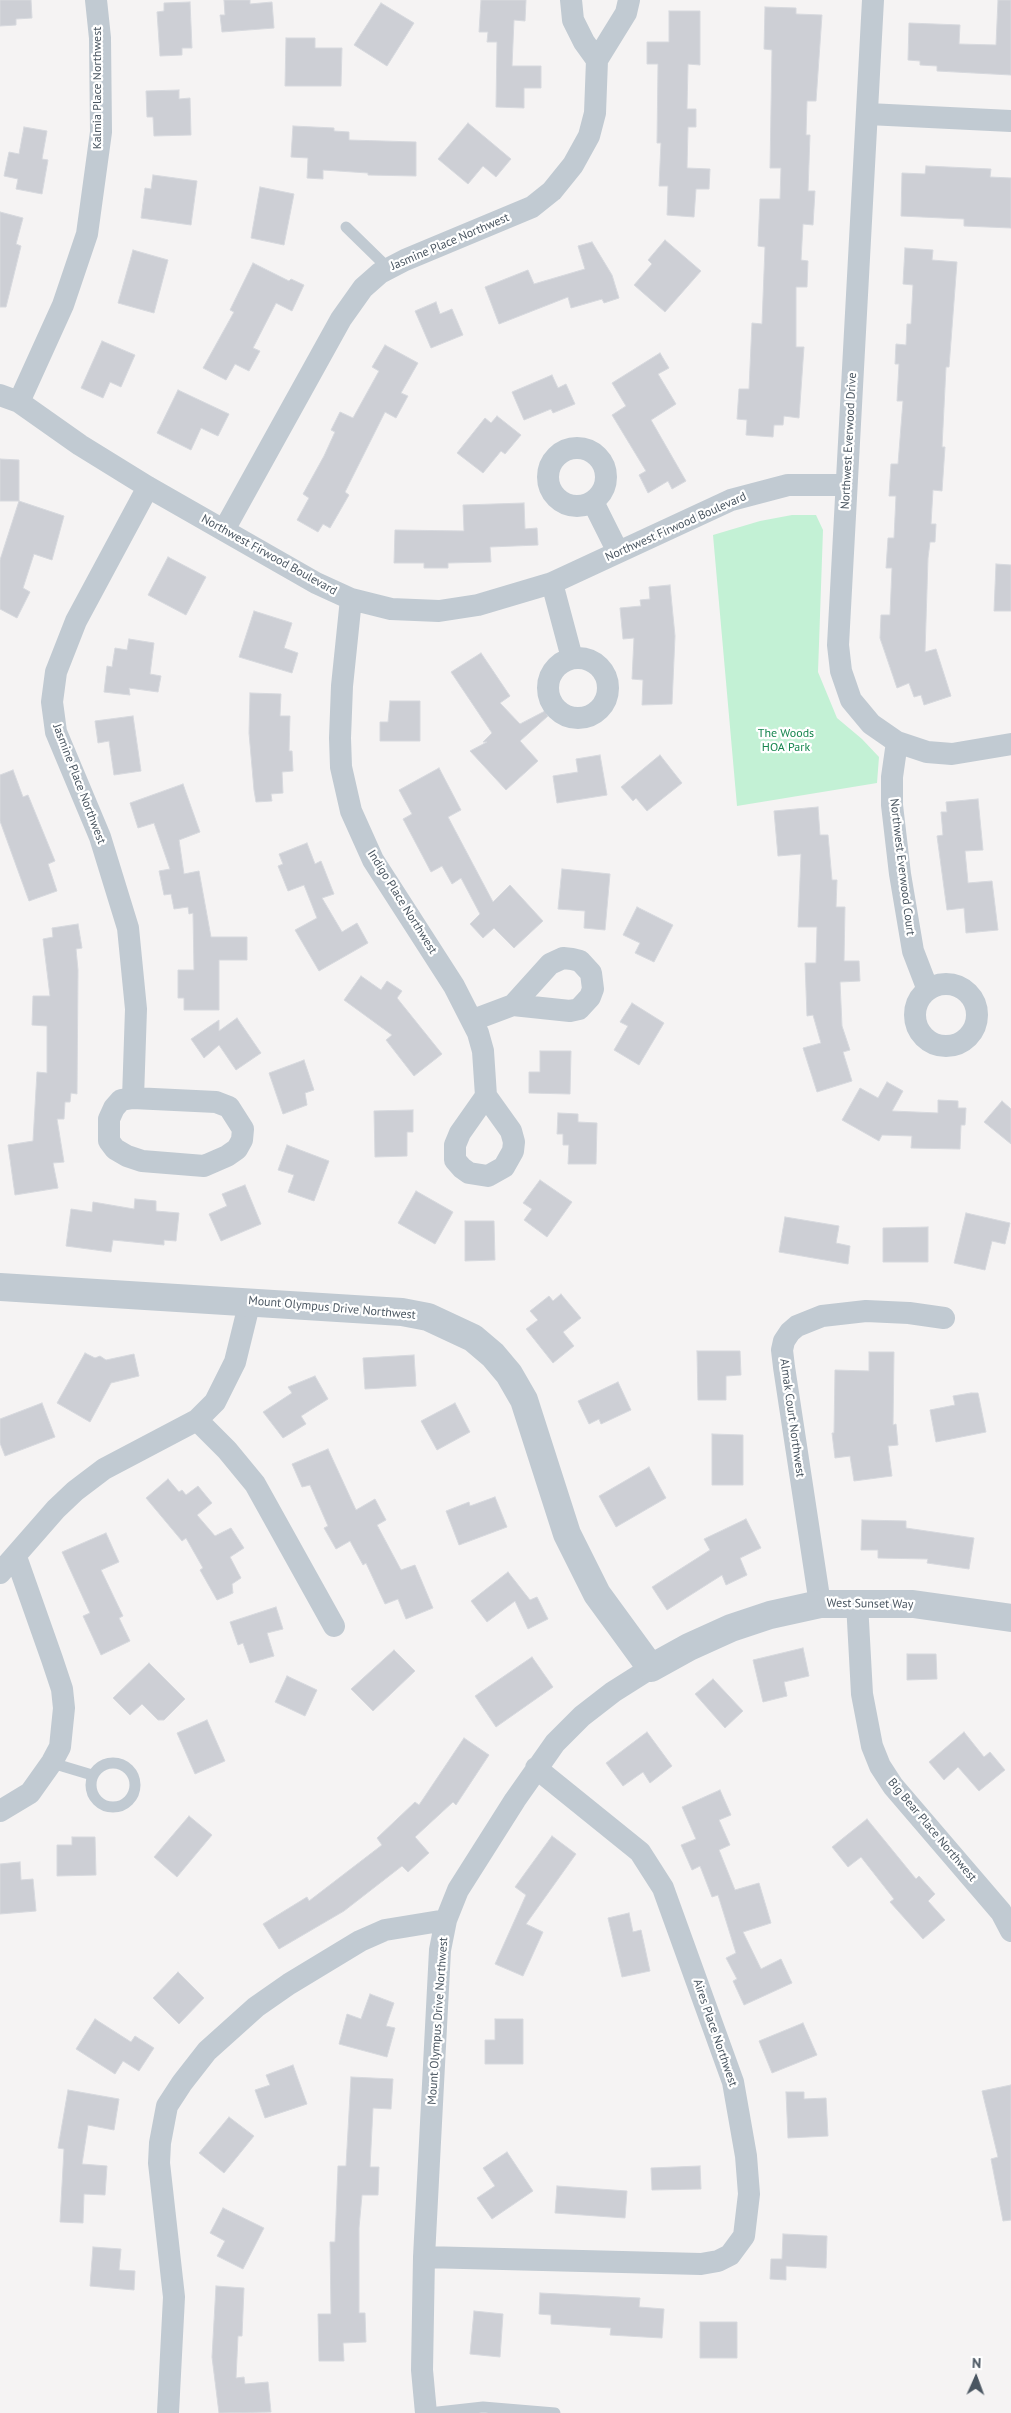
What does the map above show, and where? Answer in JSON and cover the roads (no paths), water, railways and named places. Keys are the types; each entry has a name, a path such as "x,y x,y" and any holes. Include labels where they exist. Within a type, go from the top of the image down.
{"street":[{"name":"Kalmia Place Northwest","path":"9,398 63,305 87,234 100,132 100,38 96,0"},
{"path":"571,0 573,20 584,42 597,60 626,13 629,0"},
{"name":"Northwest Everwood Drive","path":"873,0 838,645 841,671 851,700 870,724 897,742 927,752 952,754 979,751 1011,744"},
{"name":"Jasmine Place Northwest","path":"224,530 340,319 363,288 388,268 532,207 552,191 573,165 589,136 597,94 597,60"},
{"path":"868,114 1011,121"},
{"name":"Northwest Firwood Boulevard","path":"9,398 148,487 316,583 351,599 391,609 439,611 478,606 552,583 731,500 763,490 788,485 846,485"},
{"name":"Jasmine Place Northwest","path":"133,1098 136,1009 128,928 100,837 56,732 52,702 56,672 76,621 148,487"},
{"path":"593,502 618,552"},
{"path":"552,583 572,658"},
{"name":"Indigo Place Northwest","path":"351,599 342,686 340,738 341,767 351,811 374,860 454,986 473,1020 483,1051 486,1096"},
{"name":"Northwest Everwood Court","path":"897,742 892,777 892,805 898,854 913,951 928,990"},
{"path":"473,1020 513,1005"},
{"path":"133,1098 216,1102 229,1107 243,1128 242,1140 237,1149 227,1156 204,1166 142,1161 127,1156 115,1149 109,1141 109,1119 114,1108 122,1100 133,1098"},
{"name":"Mount Olympus Drive Northwest","path":"0,1287 250,1301 402,1312 428,1317 473,1338 493,1355 509,1374 524,1400 567,1534 597,1594 651,1668 613,1692 582,1716 555,1743 536,1768 458,1890 446,1920 440,1960 424,2257 422,2370 428,2413"},
{"path":"0,1573 16,1557 56,1509 104,1469 197,1420 215,1402 235,1362 250,1301"},
{"name":"Almak Court Northwest","path":"820,1604 784,1367 782,1350 784,1342 790,1332 797,1326 822,1316 866,1311 909,1313 944,1318"},
{"path":"197,1420 227,1450 255,1484 334,1626"},
{"path":"0,1811 30,1793 52,1763 60,1747 63,1727 62,1689 16,1557"},
{"name":"Big Bear Place Northwest","path":"858,1603 862,1694 872,1746 880,1766 893,1786 1001,1912 1011,1931"},
{"name":"West Sunset Way","path":"651,1668 689,1647 731,1628 820,1604 913,1604 1011,1618"},
{"name":"Aires Place Northwest","path":"424,2257 701,2264 718,2261 730,2254 744,2236 749,2194 746,2156 733,2082 663,1888 640,1852 536,1768"},
{"path":"168,2413 174,2297 158,2163 167,2106 207,2051 256,2007 289,1984 360,1941 385,1930 446,1920"}],"lane":[{"path":"346,227 388,268"},
{"path":"52,1763 92,1776"},
{"path":"118,1763 131,1771 134,1778 134,1793 125,1804 118,1807 104,1806 94,1796 90,1782 92,1776 103,1764 118,1763"},
{"path":"428,2413 483,2406 555,2413"}],"park label":[{"name":"The Woods HOA Park","path":"786,741"}]}
